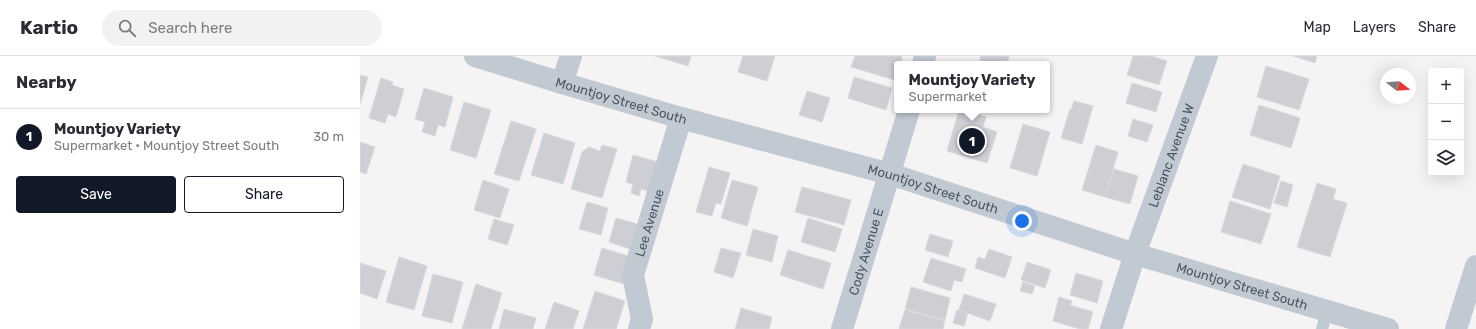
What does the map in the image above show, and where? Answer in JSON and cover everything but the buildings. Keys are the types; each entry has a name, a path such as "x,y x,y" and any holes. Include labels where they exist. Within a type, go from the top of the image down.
{"street":[{"name":"Mountjoy Street South","path":"475,56 681,118 890,174 1135,254 1325,320 1388,329"},
{"path":"562,83 571,56"},
{"name":"Leblanc Avenue W","path":"1111,329 1135,254 1207,56"},
{"name":"Cody Avenue E","path":"842,329 908,113"},
{"name":"Lee Avenue","path":"639,329 642,319 634,275 681,118"},
{"path":"1456,329 1476,266"}],"place":[{"name":"Mountjoy Variety","path":"972,141"}]}
